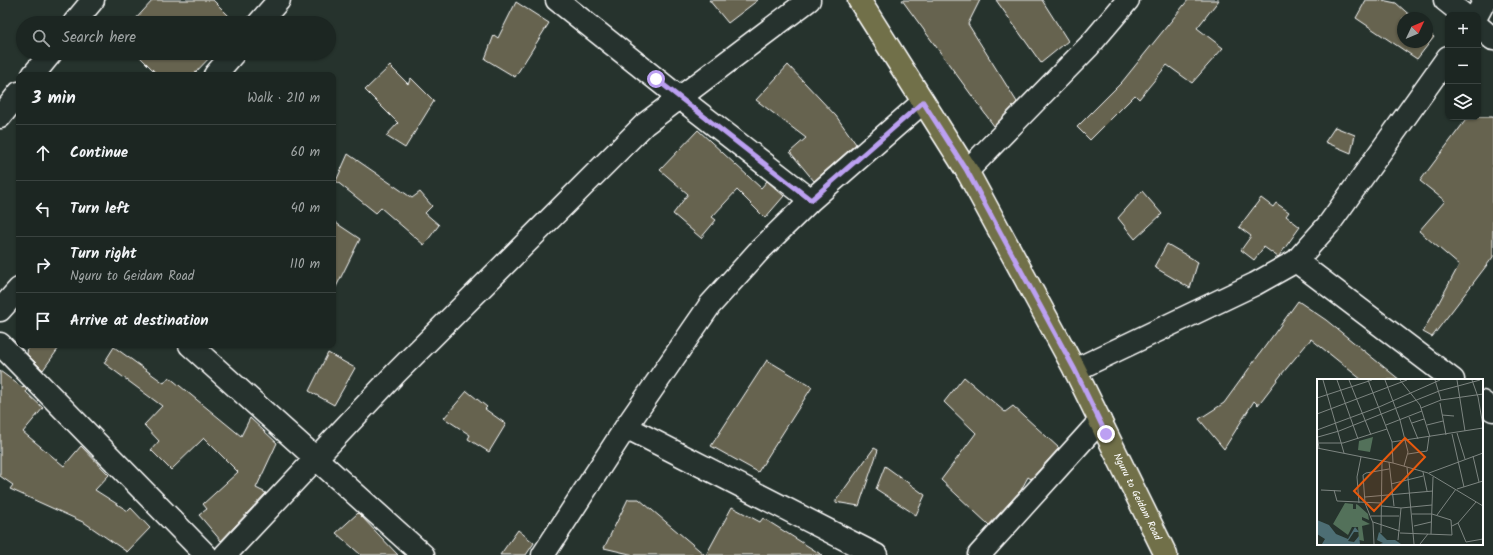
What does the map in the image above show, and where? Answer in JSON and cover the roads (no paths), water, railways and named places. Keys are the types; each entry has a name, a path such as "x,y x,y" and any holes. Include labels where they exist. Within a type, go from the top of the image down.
{"main road":[{"name":"Nguru to Geidam Road","path":"860,0 967,171 1075,370 1166,555"}],"street":[{"path":"80,16 93,0"},
{"path":"266,16 279,0"},
{"path":"557,0 811,200"},
{"path":"225,555 396,373 645,124 809,0"},
{"path":"967,171 1089,46 1128,0"},
{"path":"1445,0 1460,12"},
{"path":"1479,12 1485,0"},
{"path":"1481,29 1493,39"},
{"path":"35,72 45,60"},
{"path":"218,72 228,60"},
{"path":"1075,370 1255,284 1296,261 1329,224 1445,61"},
{"path":"0,117 16,97"},
{"path":"543,555 626,427 710,305 758,252 811,200 923,102"},
{"path":"1296,261 1452,379"},
{"path":"0,310 16,292"},
{"path":"0,344 206,555"},
{"path":"193,348 423,555"},
{"path":"1483,403 1493,410"},
{"path":"979,555 1100,421"},
{"path":"626,427 876,555"}]}
